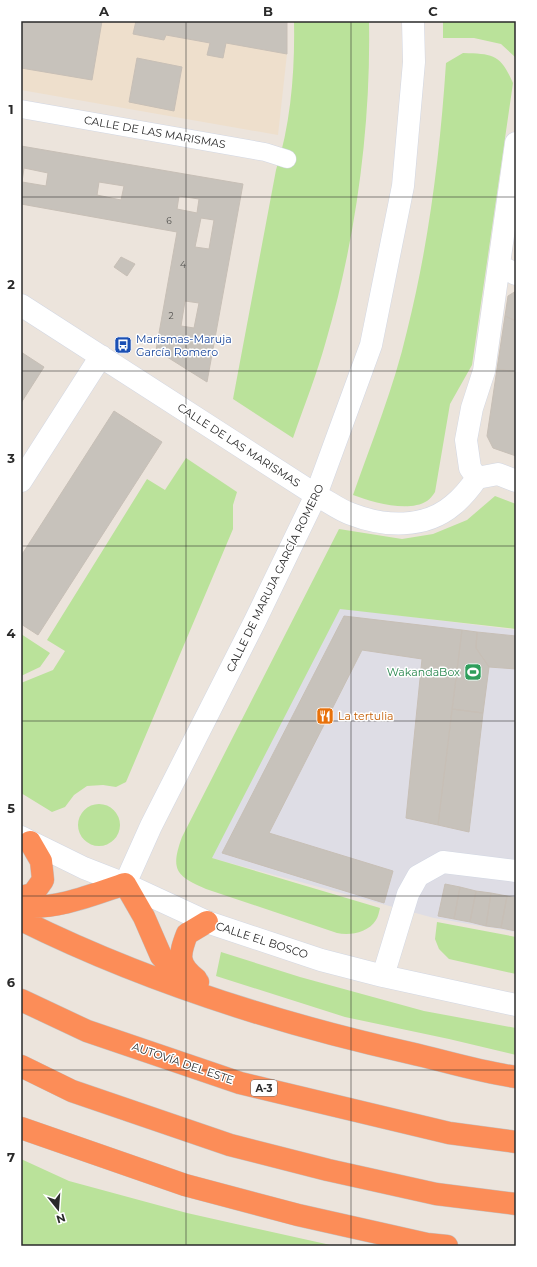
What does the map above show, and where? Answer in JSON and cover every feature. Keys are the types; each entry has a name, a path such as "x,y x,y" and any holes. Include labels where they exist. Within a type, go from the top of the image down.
{"highway":[{"path":"21,897 33,894 44,880 41,861 26,840"},
{"path":"21,906 36,908 82,898 125,884 144,918 161,956 176,973 202,984 268,1006 301,1026"},
{"path":"21,920 69,944 180,988 301,1026 391,1049 516,1077"},
{"path":"202,984 186,969 180,953 187,934 207,922"},
{"name":"AUTOVÍA DEL ESTE","path":"21,1000 87,1031 240,1082 449,1133 516,1142"},
{"path":"21,1066 72,1091 230,1145 328,1170 436,1194 516,1204"},
{"path":"21,1084 47,1089 72,1091"},
{"path":"21,1128 185,1185 298,1215 427,1244 447,1246"}],"street":[{"name":"CALLE DE MARUJA GARCÍA ROMERO","path":"125,884 151,826 255,621 316,495 371,345 391,254 403,186 414,62 413,21"},
{"name":"CALLE DE LAS MARISMAS","path":"21,109 265,152 287,159"},
{"path":"516,143 508,270 484,371 472,408 466,440 470,468 477,478 498,474 516,481"},
{"name":"CALLE DE LAS MARISMAS","path":"21,305 316,495 350,514 372,521 396,524 416,522 436,516 452,506 464,496 477,478"},
{"path":"21,481 101,356"},
{"name":"CALLE EL BOSCO","path":"26,840 84,868 125,884 207,922 322,960 383,976 516,1005"},
{"path":"383,976 408,894 418,876 443,862 516,871"}],"shaded area":[{"path":"21,21 287,21 287,54 278,135 21,90"},
{"path":"340,608 516,630 516,932 434,918 211,858"}],"green space":[{"path":"294,21 369,21 369,61 360,182 346,263 337,302 315,378 293,438 233,399 276,170 289,116 293,78"},
{"path":"443,21 516,21 515,57 501,44 474,38 443,38"},
{"path":"463,53 489,55 500,61 513,83 472,365 450,404 435,492 428,500 419,504 410,506 390,505 370,501 353,495 396,373 415,298 422,265 437,165 446,63"},
{"path":"186,458 237,492 233,505 233,529 126,782 116,787 103,785 87,786 74,795 65,807 52,812 21,793 21,683 53,670 65,651 47,640 147,479 165,490"},
{"path":"495,496 516,504 516,629 340,609 212,858 380,908 373,924 363,931 353,934 337,933 206,889 182,876 176,865 176,857 182,837 339,529 402,539 433,534 467,520"},
{"path":"21,634 50,653 40,667 21,676"},
{"path":"99,804 114,810 120,825 114,840 99,846 84,840 78,825 84,810"},
{"path":"437,922 516,937 516,974 449,959 439,949 435,939"},
{"path":"221,952 300,977 424,1011 516,1028 516,1055 345,1017 216,976"},
{"path":"21,1159 69,1181 187,1213 335,1246 21,1246"}],"building":[{"path":"21,21 102,21 92,80 21,68"},
{"path":"136,21 287,21 287,54 226,43 223,58 207,55 210,43 166,35 164,40 133,34"},
{"path":"137,58 182,67 174,111 129,102"},
{"path":"21,146 243,184 207,382 156,350 177,232 21,204","holes":["24,168 48,173 46,186 22,182","99,182 124,186 121,200 97,195","179,196 199,199 197,213 177,209","201,218 214,220 209,249 195,247","185,301 199,303 194,328 181,326"]},
{"path":"121,257 135,264 127,276 114,267"},
{"path":"516,291 516,321 505,316 508,296"},
{"path":"505,316 516,321 516,372 497,369"},
{"path":"21,352 44,367 21,403"},
{"path":"497,369 516,372 516,456 493,448 487,436"},
{"path":"114,411 162,442 38,635 21,624 21,556"},
{"path":"344,616 462,630 438,825 406,818 422,659 362,650 269,833 393,871 384,903 222,853"},
{"name":"WakandaBox","path":"462,630 477,632 476,648 489,667 483,713 452,709"},
{"path":"477,632 516,636 516,669 489,667 476,648"},
{"path":"452,709 483,713 469,832 438,825"},
{"path":"445,884 460,887 454,919 438,916"},
{"path":"460,887 476,891 470,922 454,919"},
{"path":"476,891 491,893 486,926 470,922"},
{"path":"491,893 507,896 501,928 486,926"},
{"path":"507,896 516,898 516,931 501,928"}],"place":[{"name":"Marismas-Maruja García Romero","path":"123,345"},
{"name":"WakandaBox","path":"473,672"},
{"name":"La tertulia","path":"325,716"}]}
